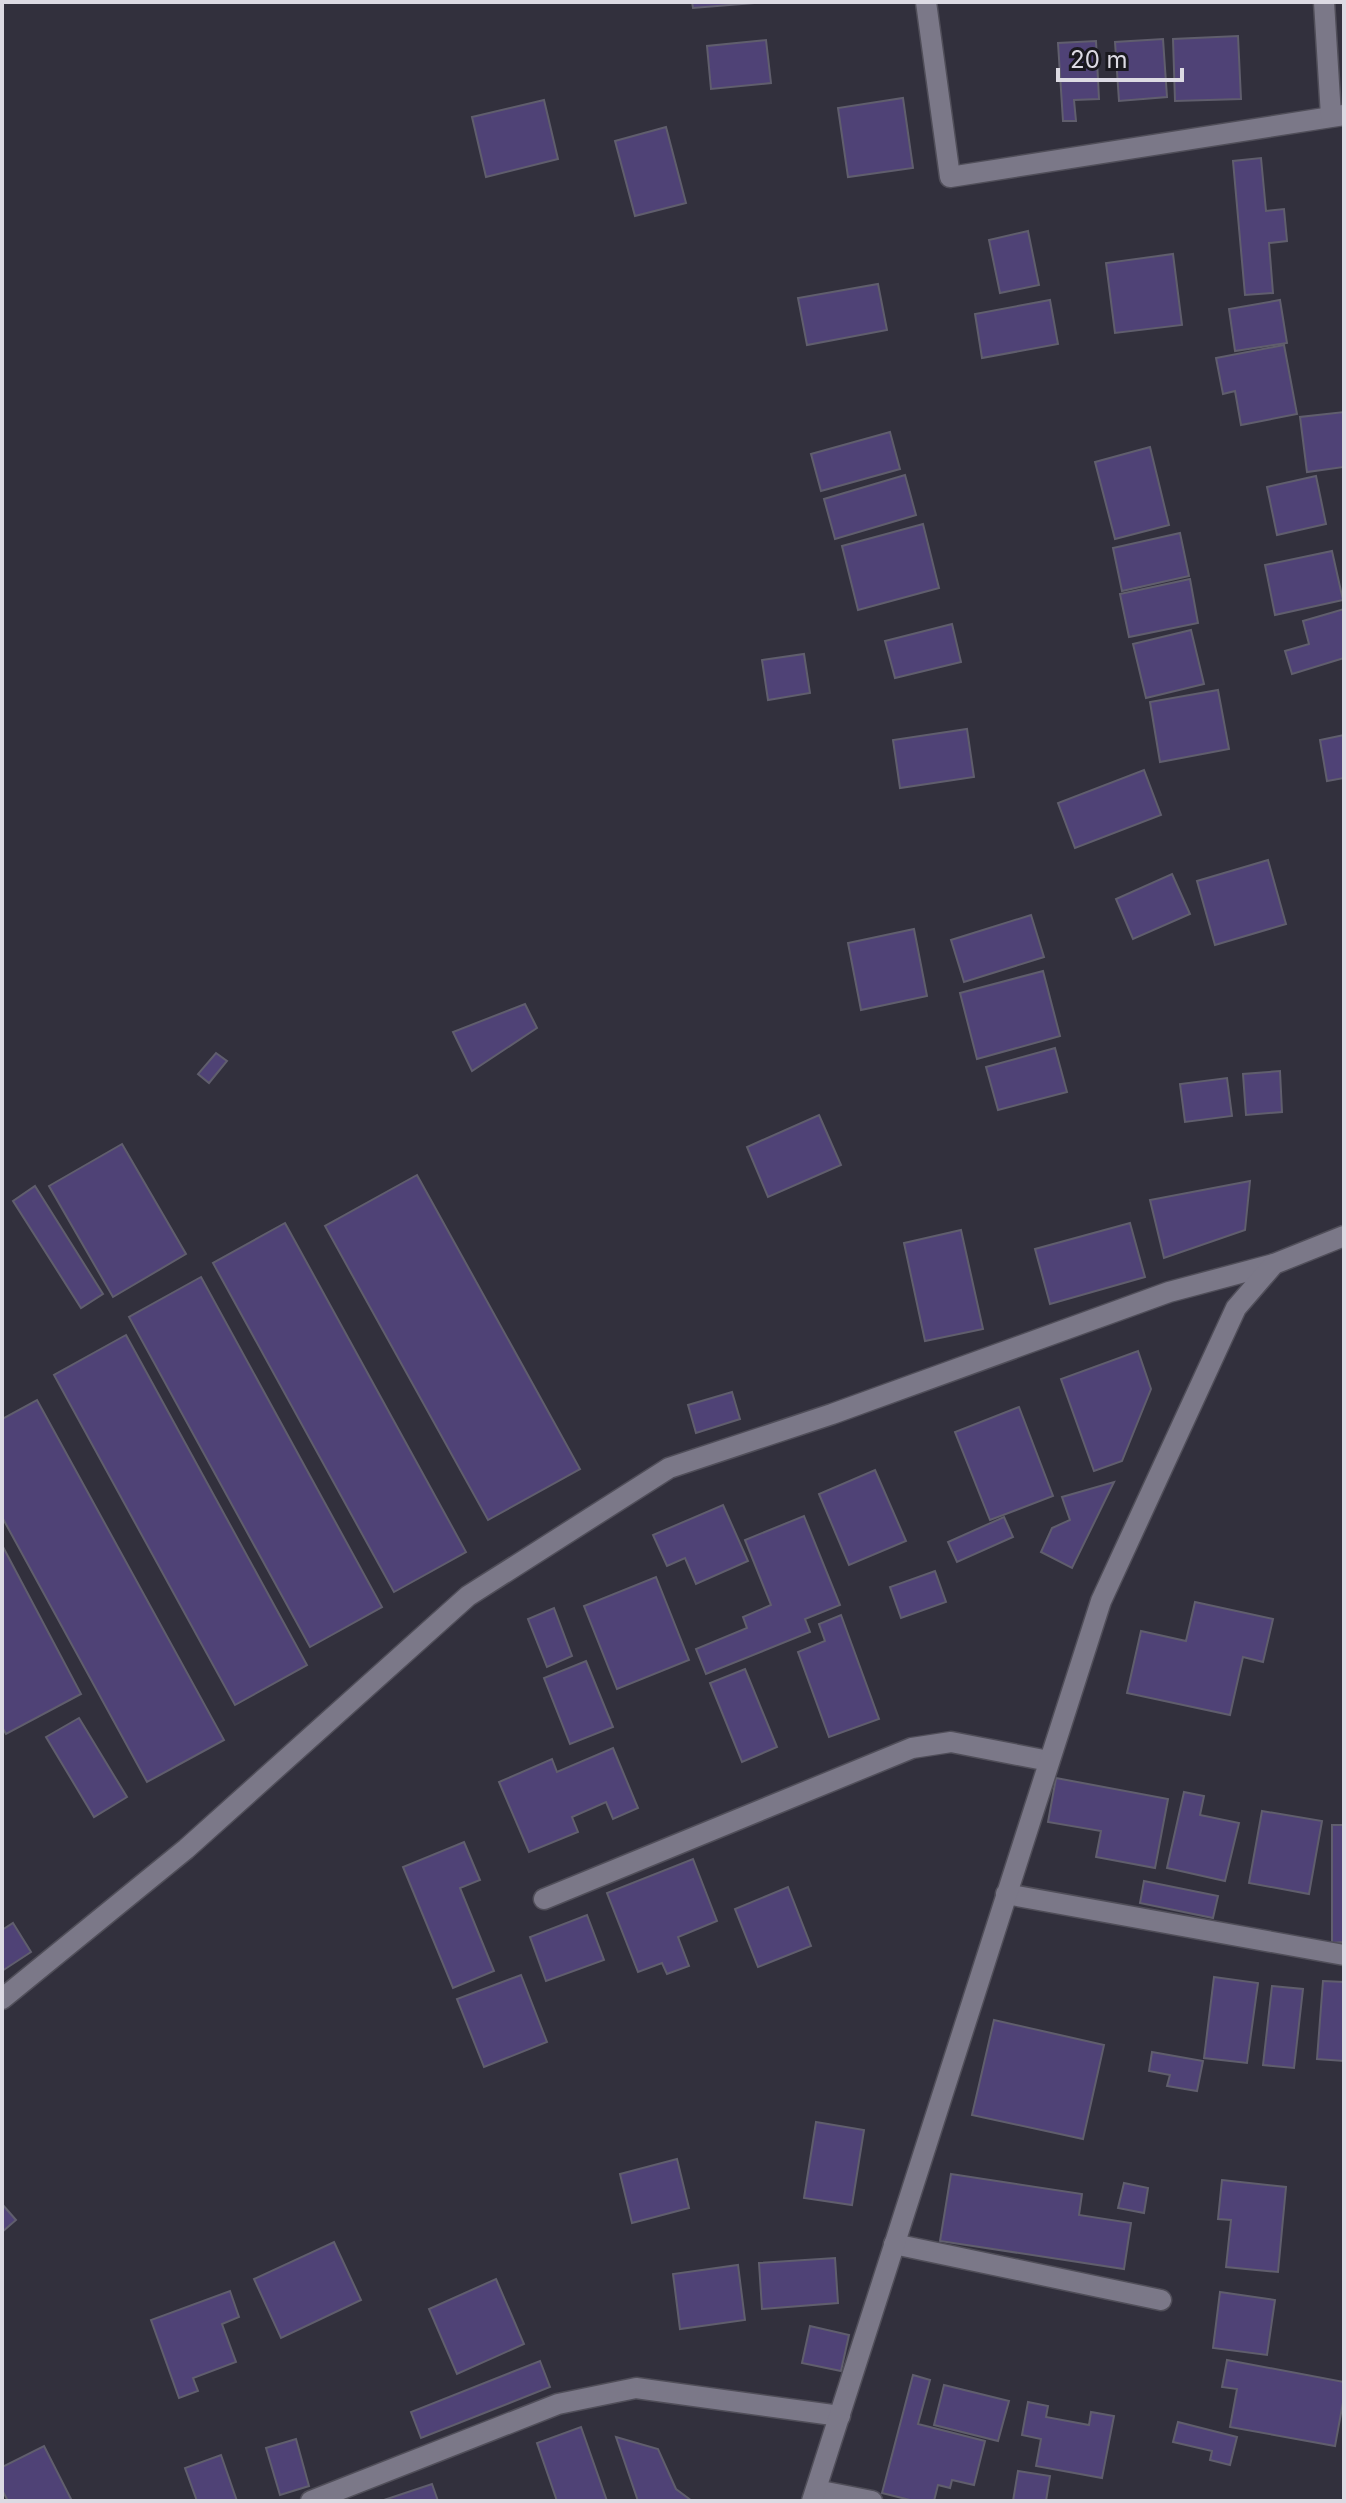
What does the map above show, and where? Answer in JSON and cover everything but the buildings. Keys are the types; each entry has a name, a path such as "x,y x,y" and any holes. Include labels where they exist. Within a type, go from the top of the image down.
{"street":[{"path":"926,2 950,177 1338,116 1324,2"},
{"path":"2,1999 186,1849 468,1596 669,1468 832,1414 1169,1292 1274,1264 1344,1236"},
{"path":"872,2501 814,2495 1049,1761 1101,1601 1236,1308 1274,1264"},
{"path":"544,1899 912,1748 951,1742 1049,1761"},
{"path":"1006,1894 1344,1955"},
{"path":"894,2244 1161,2300"},
{"path":"311,2501 558,2404 636,2388 840,2416"}]}
